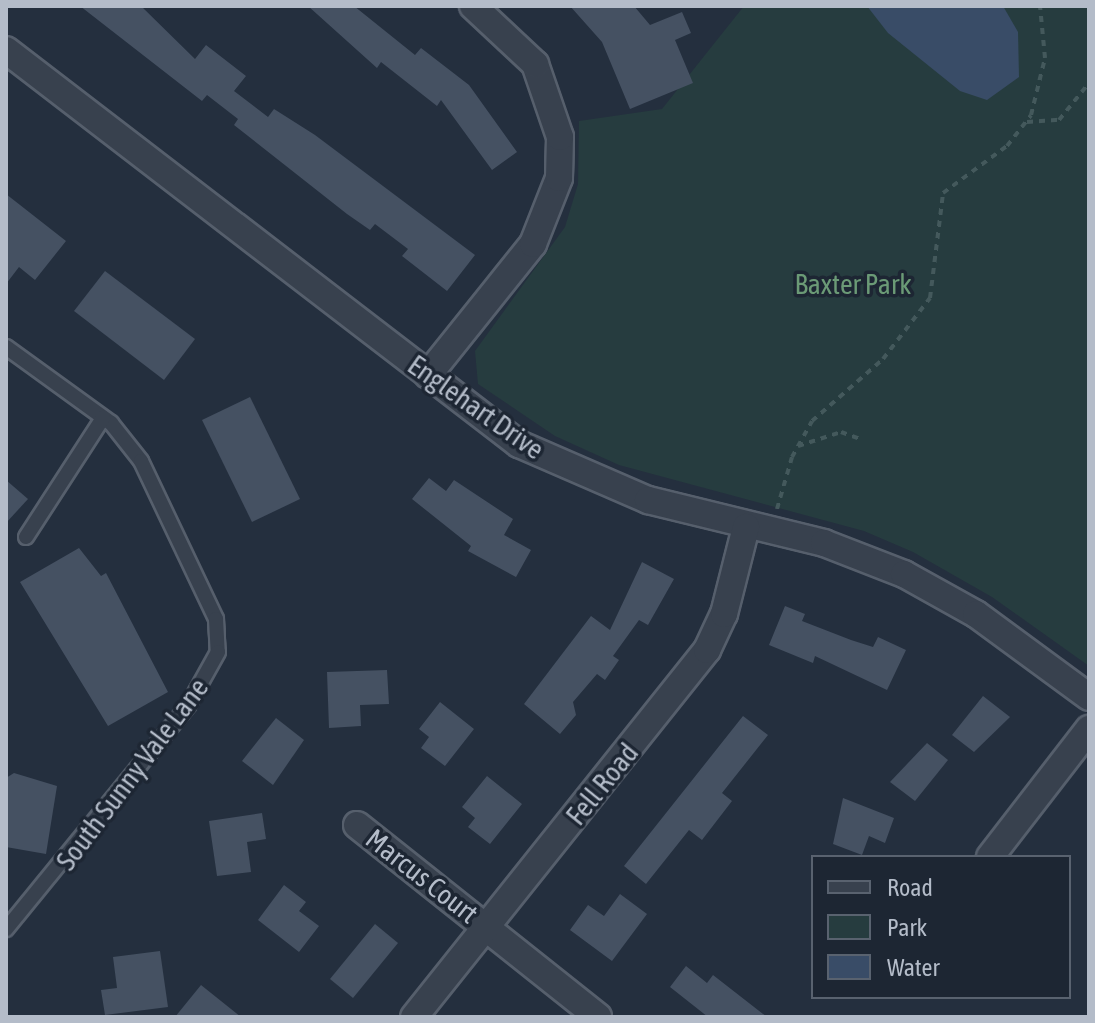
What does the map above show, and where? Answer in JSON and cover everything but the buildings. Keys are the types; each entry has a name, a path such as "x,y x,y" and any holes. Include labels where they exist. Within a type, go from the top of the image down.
{"street":[{"path":"428,375 533,244 559,178 560,137 535,64 473,6"},
{"name":"Englehart Drive","path":"6,50 519,444 582,476 746,527 824,543 904,574 976,614 1089,697"},
{"name":"Fell Road","path":"414,1017 707,650 724,614 746,527"},
{"path":"992,855 1089,729"},
{"name":"Marcus Court","path":"357,825 598,1017"}],"lane":[{"name":"South Sunny Vale Lane","path":"6,347 103,418 141,461 216,619 218,652 188,706 6,929"},
{"path":"26,537 103,418"}],"path":[{"path":"778,507 798,446 812,421 883,359 930,298 943,193 1007,146 1027,122 1043,81 1046,35 1040,6"},
{"path":"1027,122 1059,120 1089,83"},
{"path":"798,446 841,432 863,440"}],"green space":[{"name":"Baxter Park","path":"744,6 1089,6 1089,666 992,597 913,552 864,531 619,465 555,436 478,384 475,351 565,227 578,184 579,121 662,109"}],"water":[{"path":"867,6 1003,6 1018,32 1019,77 987,100 960,91 888,33"}]}
